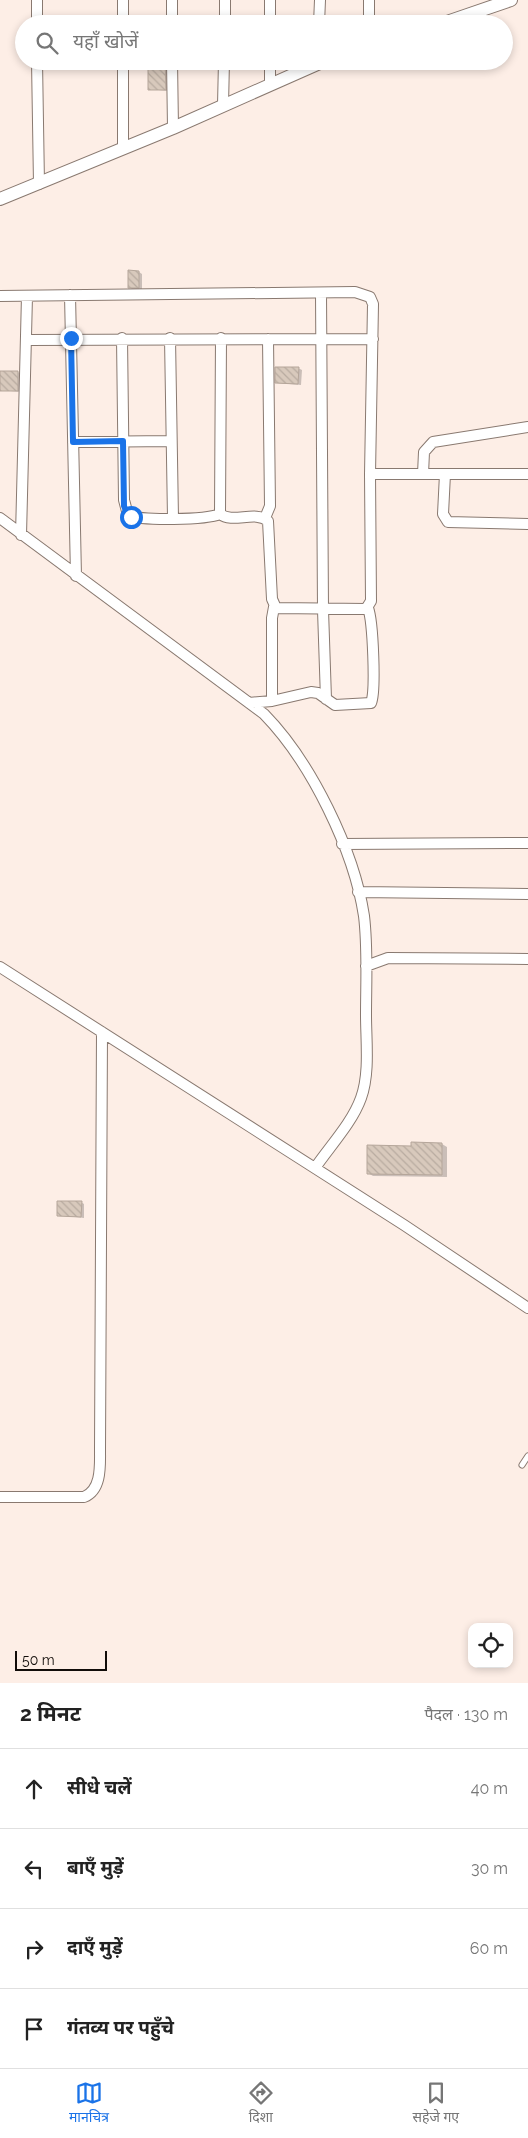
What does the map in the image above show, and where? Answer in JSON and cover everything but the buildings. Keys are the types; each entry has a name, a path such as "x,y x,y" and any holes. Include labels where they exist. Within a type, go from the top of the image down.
{"street":[{"path":"37,0 37,15"},
{"path":"123,0 123,15"},
{"path":"172,0 172,15"},
{"path":"224,15 225,0"},
{"path":"270,0 270,15"},
{"path":"319,15 320,0"},
{"path":"369,0 369,15"},
{"path":"467,15 511,0"},
{"path":"37,70 39,184"},
{"path":"123,70 123,149"},
{"path":"172,70 172,128"},
{"path":"223,105 224,70"},
{"path":"270,70 270,84"},
{"path":"0,200 172,128 302,70"},
{"path":"0,296 362,292 370,297 374,304 370,474 371,602 368,608 362,611 281,609 274,607"},
{"path":"321,293 323,610 326,699"},
{"path":"70,295 76,576"},
{"path":"21,535 27,296"},
{"path":"27,340 71,338 373,339"},
{"path":"122,338 124,500 128,516 204,518 220,514 226,518 265,518"},
{"path":"170,338 172,518"},
{"path":"220,514 221,338"},
{"path":"265,518 270,506 268,338"},
{"path":"423,474 424,452 433,442 528,427"},
{"path":"73,442 172,441"},
{"path":"370,474 528,474"},
{"path":"445,474 443,514 448,522 528,524"},
{"path":"0,518 249,703 277,727 293,749 326,804 342,844 364,917 366,1057 362,1096 315,1168"},
{"path":"265,518 269,525 274,607 272,618 272,701"},
{"path":"249,703 272,701 311,692 318,693 340,706 366,705 372,700 371,622 368,608"},
{"path":"342,844 528,843"},
{"path":"358,892 528,894"},
{"path":"366,966 388,958 528,959"},
{"path":"0,967 315,1168 528,1308"},
{"path":"0,1497 84,1497 95,1489 98,1478 100,1449 102,1032"}],"lane":[{"path":"522,1465 528,1456"}],"route":[{"path":"71,338 73,442 123,441 124,506 128,516 131,517"}]}
